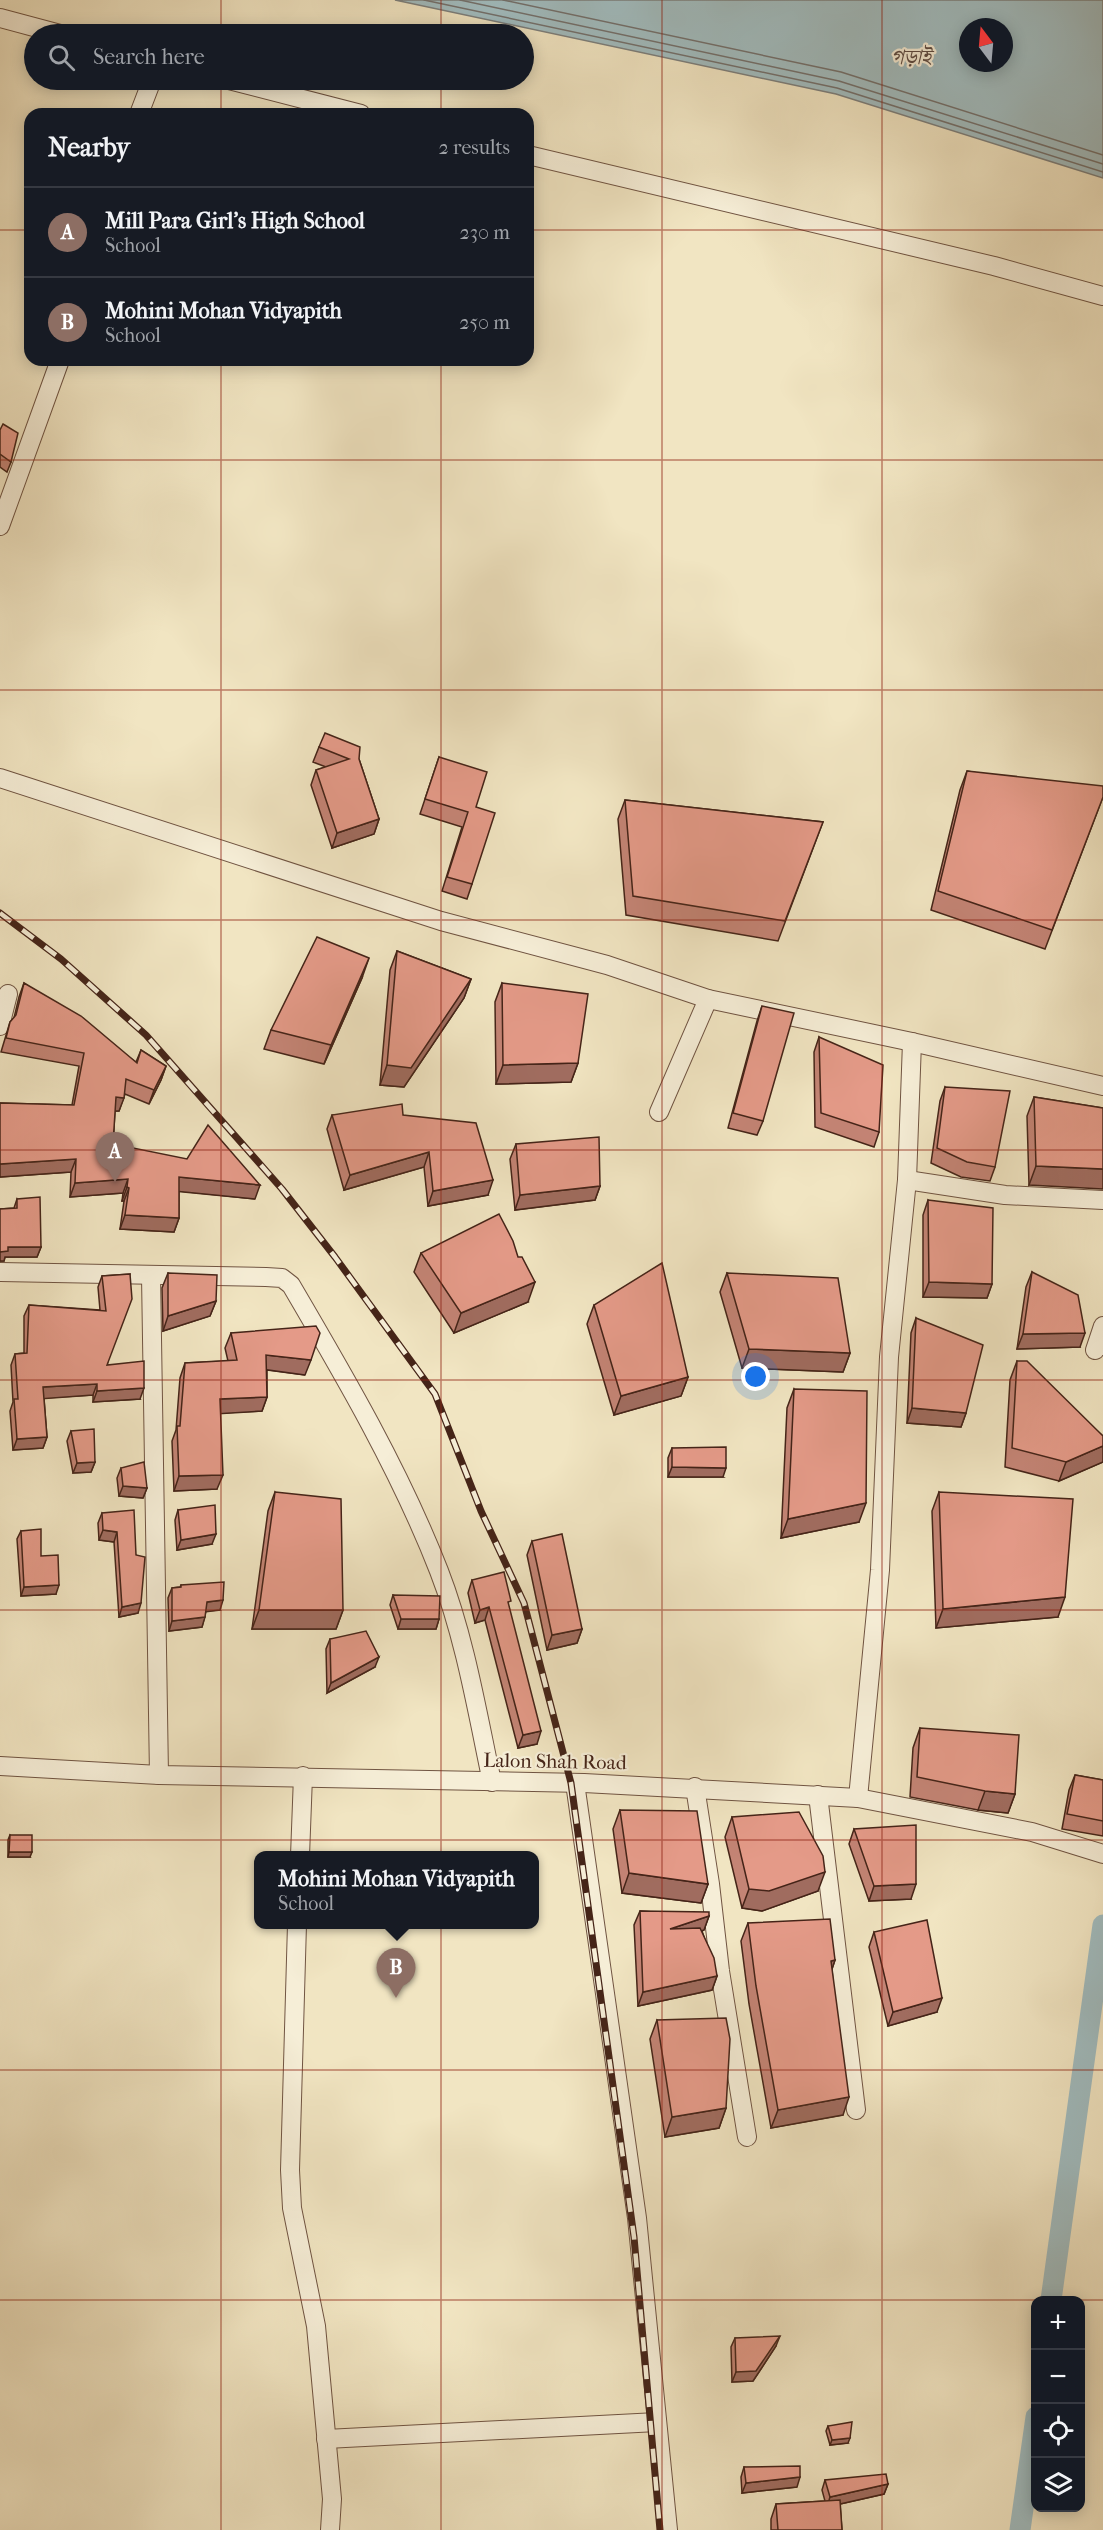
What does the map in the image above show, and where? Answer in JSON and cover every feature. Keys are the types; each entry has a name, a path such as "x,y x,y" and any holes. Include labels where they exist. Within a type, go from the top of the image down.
{"street":[{"path":"0,18 24,24"},
{"path":"140,108 148,90"},
{"path":"268,90 338,108"},
{"path":"534,156 994,266 1103,296"},
{"path":"0,526 58,366"},
{"path":"0,778 441,921 606,965 708,999 912,1042 1103,1086"},
{"path":"0,1026 8,994"},
{"path":"659,1112 708,999"},
{"path":"858,1798 880,1570 889,1357 907,1180 912,1042"},
{"path":"907,1180 1005,1195 1103,1200"},
{"path":"0,1272 282,1278 291,1285 405,1491 440,1573 466,1660 492,1782"},
{"path":"151,1276 159,1775"},
{"path":"1095,1350 1103,1326"},
{"name":"Lalon Shah Road","path":"0,1766 159,1775 303,1776 695,1787 858,1798 1032,1832 1103,1854"},
{"path":"300,1851 303,1776"},
{"path":"575,1783 634,2188 668,2530"},
{"path":"695,1787 710,1884 720,1971 747,2137"},
{"path":"818,1796 856,2110"},
{"path":"297,1929 290,2170 292,2208 316,2326 332,2499 330,2530"},
{"path":"326,2439 657,2422"}],"water":[{"name":"গড়াই","path":"395,0 1103,0 1103,178 836,94 534,30 534,24 508,24"}],"building":[{"path":"3,424 18,433 11,462 0,454 0,430"},
{"path":"325,733 360,747 359,759 379,819 337,833 316,770 349,759 319,747"},
{"path":"439,757 487,772 476,807 495,813 472,884 447,877 468,812 425,799"},
{"path":"967,771 1103,786 1103,797 1052,930 938,891"},
{"path":"625,800 823,822 785,921 633,896"},
{"path":"317,937 369,958 331,1045 271,1030"},
{"path":"397,951 471,979 411,1068 387,1065"},
{"path":"24,983 81,1016 137,1063 141,1050 166,1066 154,1090 126,1079 124,1098 116,1097 113,1144 187,1159 208,1125 260,1185 179,1177 179,1218 125,1215 128,1179 75,1183 76,1159 0,1164 0,1103 74,1105 84,1053 6,1038 10,1022 16,1015"},
{"path":"502,983 588,994 578,1063 503,1065"},
{"path":"762,1006 794,1013 763,1121 733,1113"},
{"path":"819,1037 883,1065 879,1132 821,1113"},
{"path":"945,1087 1010,1091 995,1167 967,1162 937,1148"},
{"path":"1034,1097 1103,1108 1103,1169 1036,1166"},
{"path":"402,1104 403,1115 476,1123 493,1180 433,1191 429,1152 350,1175 332,1115"},
{"path":"599,1137 600,1186 520,1195 516,1144"},
{"path":"40,1197 41,1247 8,1247 8,1251 0,1252 0,1209 17,1208 17,1199"},
{"path":"928,1200 993,1208 992,1284 929,1282"},
{"path":"499,1214 513,1241 518,1257 522,1257 535,1282 461,1313 421,1253"},
{"path":"662,1263 688,1377 621,1396 594,1305"},
{"path":"1032,1272 1078,1295 1085,1333 1023,1334"},
{"path":"168,1273 217,1275 216,1301 168,1316"},
{"path":"727,1273 838,1278 850,1353 749,1349"},
{"path":"130,1274 132,1299 107,1365 144,1361 144,1388 97,1391 97,1384 43,1387 47,1437 17,1439 14,1399 18,1399 15,1354 27,1353 29,1305 106,1311 102,1276"},
{"path":"916,1318 983,1345 966,1413 912,1408"},
{"path":"316,1326 320,1333 311,1360 266,1355 267,1397 220,1399 223,1475 179,1476 177,1426 180,1426 185,1363 237,1360 231,1333"},
{"path":"1017,1361 1027,1361 1103,1436 1103,1446 1066,1462 1012,1448"},
{"path":"794,1389 867,1391 866,1503 788,1519"},
{"path":"94,1429 95,1462 77,1463 71,1431"},
{"path":"726,1447 726,1468 672,1467 672,1448"},
{"path":"144,1462 147,1488 123,1486 121,1468"},
{"path":"275,1492 341,1499 343,1610 259,1610"},
{"path":"939,1492 1073,1499 1065,1597 943,1609"},
{"path":"215,1505 216,1534 181,1540 178,1510"},
{"path":"134,1510 136,1555 145,1557 141,1603 122,1607 117,1532 103,1530 102,1513"},
{"path":"41,1529 41,1556 58,1555 59,1585 24,1587 21,1531"},
{"path":"562,1534 582,1629 552,1635 532,1541"},
{"path":"504,1572 511,1601 508,1602 541,1731 523,1735 489,1607 480,1610 472,1580"},
{"path":"224,1582 223,1600 207,1602 205,1617 172,1621 172,1588 181,1587 181,1585"},
{"path":"393,1595 440,1596 439,1619 401,1619"},
{"path":"366,1631 379,1657 331,1683 330,1639"},
{"path":"920,1728 1019,1735 1015,1794 985,1791 917,1777"},
{"path":"1075,1775 1103,1780 1103,1821 1067,1814"},
{"path":"620,1810 697,1811 708,1884 629,1873"},
{"path":"799,1812 823,1856 825,1872 769,1891 749,1889 732,1817"},
{"path":"916,1825 916,1884 874,1886 854,1829"},
{"path":"10,1835 32,1835 32,1852 9,1852"},
{"path":"640,1911 709,1912 709,1916 670,1929 700,1928 714,1958 717,1976 643,1992"},
{"path":"830,1919 835,1960 831,1961 849,2097 778,2110 756,1986 748,1923"},
{"path":"927,1920 942,1998 893,2012 874,1932"},
{"path":"726,2018 730,2039 726,2108 672,2117 657,2020"},
{"path":"780,2336 756,2371 736,2372 735,2338"},
{"path":"852,2422 850,2438 832,2440 828,2426"},
{"path":"800,2466 800,2477 746,2483 744,2467"},
{"path":"886,2474 888,2484 830,2497 825,2480"},
{"path":"840,2500 842,2530 778,2530 776,2504"}],"waterway":[{"path":"1052,2296 1103,1925"},
{"path":"1020,2530 1031,2452"}],"railway":[{"path":"0,913 61,959 146,1035 282,1189 335,1257 435,1394 481,1511 524,1603 571,1783 634,2237 660,2530"}],"place":[{"name":"Mill Para Girl's High School","path":"115,1182"},
{"name":"Mohini Mohan Vidyapith","path":"396,1998"}]}
